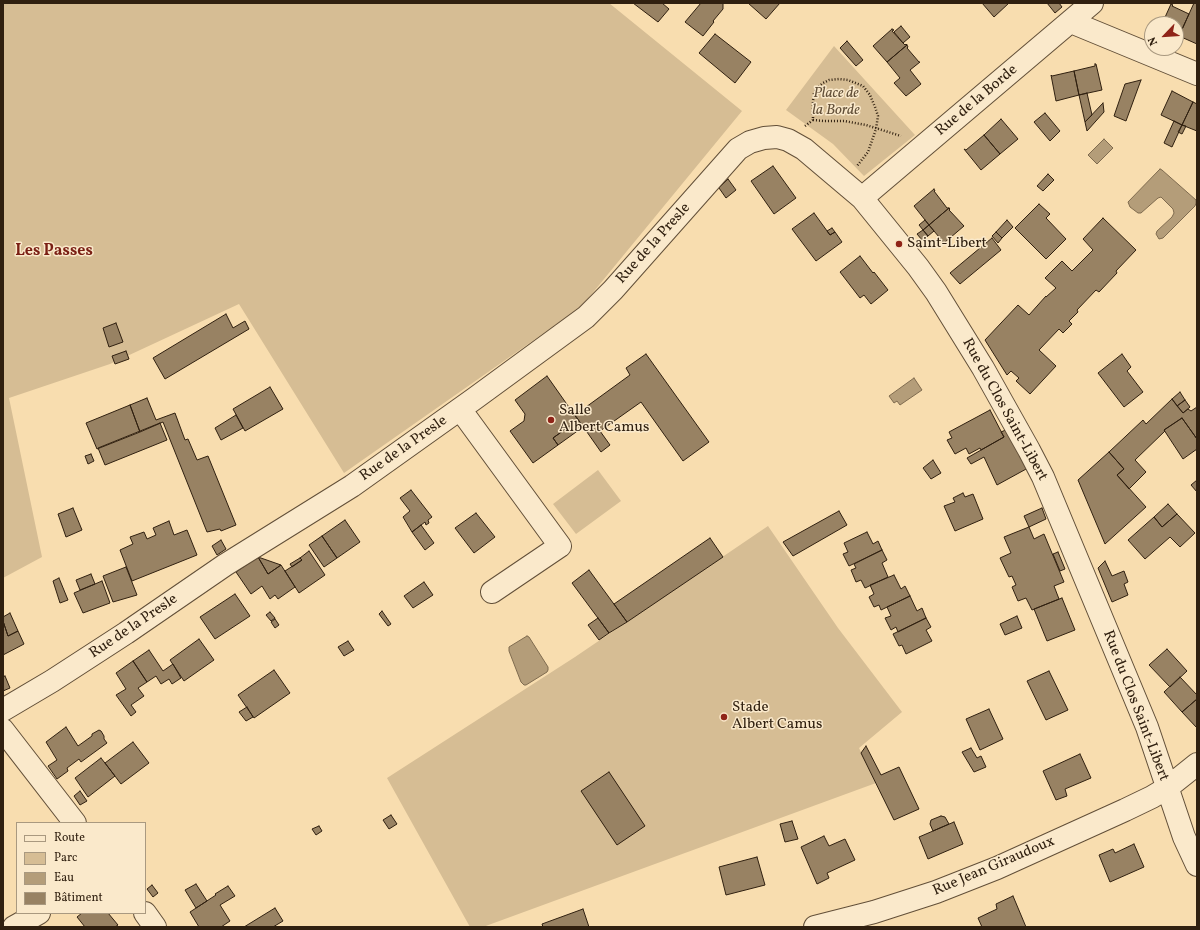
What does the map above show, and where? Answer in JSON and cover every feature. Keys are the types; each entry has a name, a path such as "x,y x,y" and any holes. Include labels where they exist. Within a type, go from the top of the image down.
{"street":[{"name":"Rue de la Borde","path":"862,198 1092,3"},
{"path":"1071,22 1197,74"},
{"name":"Rue du Clos Saint-Libert","path":"764,138 777,137 788,140 804,149 845,182 862,198 918,267 936,292 983,368 1043,477 1147,728 1184,837 1197,865"},
{"name":"Rue de la Presle","path":"3,710 52,681 120,637 225,565 352,486 586,316 613,290 738,148 750,142 764,138"},
{"path":"460,409 560,546 492,592"},
{"path":"3,730 74,822"},
{"name":"Rue Jean Giraudoux","path":"815,927 874,912 936,892 997,868 1125,810 1167,788 1197,764"},
{"path":"14,927 37,914"},
{"path":"146,914 155,927"}],"path":[{"path":"813,120 814,93 817,88 829,80 848,80 863,86 870,95 878,116 876,129 868,152 845,182"},
{"path":"788,140 813,120 844,121 866,125 893,133 924,145"}],"green space":[{"path":"3,3 609,3 742,111 581,307 344,473 239,304 110,364 9,398 42,557 3,578"},
{"name":"Place de la Borde","path":"834,46 915,135 864,176 833,144 786,110"},
{"path":"598,470 621,501 576,534 553,504"},
{"path":"768,526 838,628 902,712 859,748 876,783 483,927 470,927 387,778 575,657"}],"water":[{"path":"1104,139 1113,148 1097,164 1088,155"},
{"path":"1160,169 1196,200 1196,203 1195,206 1163,238 1159,239 1156,234 1157,231 1172,217 1174,213 1173,209 1161,197 1141,213 1138,213 1130,207 1128,202"},
{"path":"914,378 922,390 900,405 897,401 894,403 889,396"},
{"path":"527,636 548,667 548,670 524,685 521,682 509,651 509,647"}],"building":[{"path":"633,3 662,3 669,9 658,22"},
{"path":"701,3 723,3 723,9 703,36 685,22"},
{"path":"748,3 780,3 766,19"},
{"path":"982,3 1009,3 994,17"},
{"path":"1047,3 1059,3 1062,7 1055,13"},
{"path":"1194,3 1197,3 1197,44 1184,38 1184,25"},
{"path":"1171,4 1173,5 1172,6 1189,14 1184,25 1184,16 1166,16"},
{"path":"901,26 910,37 903,43 894,32"},
{"path":"892,29 894,30 892,31 903,43 907,45 887,62 873,46"},
{"path":"715,34 751,62 735,83 699,53"},
{"path":"847,41 863,60 856,66 840,48"},
{"path":"907,45 907,48 920,62 910,70 921,84 906,96 894,83 900,78 887,62"},
{"path":"1095,64 1102,90 1079,95 1074,71 1095,66"},
{"path":"1074,71 1079,95 1056,101 1051,75"},
{"path":"1141,80 1126,121 1114,116 1125,84"},
{"path":"1172,91 1193,102 1182,125 1161,115"},
{"path":"1087,93 1092,115 1085,122 1079,95"},
{"path":"1193,102 1197,104 1197,131 1182,125"},
{"path":"1103,103 1104,112 1087,131 1085,122"},
{"path":"1045,113 1060,131 1050,141 1034,122"},
{"path":"1001,119 1018,139 1000,154 984,135"},
{"path":"1174,121 1182,125 1172,147 1164,143"},
{"path":"1182,125 1186,126 1182,134 1178,132"},
{"path":"984,135 1000,154 981,170 964,149 966,150"},
{"path":"773,166 796,198 774,214 751,181"},
{"path":"1048,174 1054,180 1043,191 1037,186"},
{"path":"728,179 736,190 726,198 719,188"},
{"path":"934,189 947,208 949,208 929,225 914,206"},
{"path":"1039,204 1050,214 1046,218 1066,239 1046,259 1015,228"},
{"path":"949,208 949,210 964,226 944,243 929,225"},
{"path":"814,213 830,235 835,232 842,242 816,261 792,229"},
{"path":"1103,218 1136,250 1099,292 1096,290 1077,310 1078,312 1069,321 1072,324 1063,333 1059,329 1039,350 1056,366 1030,394 1016,381 1019,378 1011,371 1007,375 985,340 1018,305 1029,315 1046,296 1056,288 1045,278 1062,261 1072,271 1093,250 1083,239"},
{"path":"925,220 929,225 923,230 919,225"},
{"path":"1007,220 1013,227 1002,238 996,232"},
{"path":"929,225 934,231 928,236 923,230"},
{"path":"832,228 835,232 830,235 827,231"},
{"path":"923,230 928,236 922,240 917,234"},
{"path":"996,232 1002,238 998,243 992,236"},
{"path":"992,238 1001,250 960,284 950,273"},
{"path":"860,256 888,290 871,304 864,295 860,298 840,272"},
{"path":"226,314 233,328 245,321 249,329 165,379 153,358"},
{"path":"116,323 123,342 109,347 103,328"},
{"path":"126,351 129,359 115,364 112,356"},
{"path":"646,354 709,442 683,461 641,402 600,431 610,445 601,452 575,415 630,375 626,368"},
{"path":"1122,354 1131,367 1127,371 1143,392 1124,407 1098,373"},
{"name":"Salle Albert Camus","path":"547,376 578,420 553,438 558,445 533,463 510,431 524,421 525,414 515,400"},
{"path":"270,387 283,409 245,431 233,409"},
{"path":"1180,392 1185,400 1177,406 1172,399"},
{"path":"147,398 156,420 175,413 185,440 188,439 197,460 208,456 236,525 221,531 220,529 207,532 163,422 140,432 130,405"},
{"path":"1172,399 1183,413 1188,409 1191,411 1197,407 1197,439 1182,418 1164,430 1165,431 1135,460 1146,472 1129,489 1117,475 1124,469 1109,452 1143,420 1146,424"},
{"path":"1185,400 1190,407 1183,413 1177,406"},
{"path":"130,405 140,432 97,449 86,423"},
{"path":"990,410 1004,437 981,450 980,448 969,454 966,448 955,454 947,440 952,438 949,432"},
{"path":"236,415 243,428 221,440 215,428"},
{"path":"1182,418 1197,439 1197,449 1183,459 1164,430"},
{"path":"578,420 583,427 558,445 553,438"},
{"path":"160,423 167,440 105,465 98,448"},
{"path":"1008,429 1028,468 997,485 984,457 971,464 967,458 1004,437 1001,432"},
{"path":"1109,452 1124,469 1117,475 1146,507 1105,544 1078,480"},
{"path":"91,454 94,461 88,464 85,456"},
{"path":"933,460 941,473 931,479 923,468"},
{"path":"1197,480 1197,492 1191,485"},
{"path":"411,490 432,517 428,520 429,523 426,525 425,522 412,532 403,517 410,511 400,498"},
{"path":"963,493 965,497 973,494 983,519 955,531 944,506 955,502 953,498"},
{"path":"1168,504 1177,514 1162,527 1154,517"},
{"path":"73,508 82,530 66,537 58,514"},
{"path":"1042,508 1046,519 1029,527 1024,516"},
{"path":"839,511 847,525 793,556 783,542"},
{"path":"476,513 495,537 474,553 455,528"},
{"path":"1177,514 1195,533 1180,547 1170,537 1145,559 1128,540 1154,517 1162,527"},
{"path":"345,520 360,542 337,558 322,536"},
{"path":"169,521 174,535 187,530 197,555 132,581 120,550 133,544 130,537 144,532 147,539 156,535 153,528"},
{"path":"421,525 434,543 425,550 412,532"},
{"path":"1029,527 1034,539 1044,534 1064,582 1054,586 1059,599 1032,610 1026,598 1018,601 1012,587 1016,585 1012,576 1009,577 1000,558 1011,553 1004,537"},
{"path":"867,532 873,544 878,541 882,550 849,566 843,554 848,552 844,543"},
{"path":"322,536 337,558 324,567 309,545"},
{"path":"710,538 723,557 627,622 614,604"},
{"path":"221,540 226,549 217,555 212,546"},
{"path":"882,550 887,560 882,563 888,577 865,588 861,580 856,582 851,570 856,568 854,564"},
{"path":"309,551 325,575 299,593 285,571 302,560 300,558"},
{"path":"1058,552 1065,569 1060,571 1053,554"},
{"path":"258,557 281,565 268,574"},
{"path":"258,557 268,574 281,565 295,587 278,599 275,595 270,599 262,586 251,594 236,572"},
{"path":"300,558 302,560 292,567 290,564"},
{"path":"1105,561 1112,576 1124,571 1128,582 1124,584 1128,595 1112,602 1098,568"},
{"path":"126,567 137,595 113,602 103,576"},
{"path":"589,570 627,622 609,633 572,583"},
{"path":"91,574 95,584 80,590 76,580"},
{"path":"894,575 901,589 905,586 910,596 881,610 879,605 874,607 869,597 874,594 870,585"},
{"path":"59,578 68,600 60,603 53,581"},
{"path":"102,581 110,603 83,613 74,593"},
{"path":"424,582 433,595 413,608 404,596"},
{"path":"235,594 250,616 215,639 200,617"},
{"path":"910,596 917,611 922,608 926,618 898,632 896,627 891,630 885,618 891,616 887,607"},
{"path":"1062,598 1075,630 1047,641 1034,609"},
{"path":"382,611 391,624 388,626 379,614"},
{"path":"270,612 275,618 271,621 266,615"},
{"path":"10,613 18,631 8,636 3,617"},
{"path":"1017,616 1022,628 1005,635 1000,624"},
{"path":"598,618 609,633 599,640 588,625"},
{"path":"926,618 931,627 926,630 932,641 906,654 902,645 899,646 893,634"},
{"path":"275,619 279,625 275,628 271,622"},
{"path":"3,621 8,636 18,631 24,644 3,655"},
{"path":"199,639 214,660 184,681 170,660"},
{"path":"348,641 354,650 344,656 338,647"},
{"path":"1167,649 1187,671 1170,687 1149,665"},
{"path":"149,650 163,671 173,664 181,678 172,684 169,679 161,684 156,676 147,682 133,661"},
{"path":"133,661 147,682 138,688 144,696 131,705 136,712 131,716 116,695 126,689 116,673"},
{"path":"274,670 290,693 254,718 238,695"},
{"path":"1049,671 1068,710 1046,720 1027,681"},
{"path":"5,676 10,688 3,691 3,677"},
{"path":"1180,677 1197,695 1197,699 1182,712 1164,692"},
{"path":"1197,699 1197,728 1182,712"},
{"path":"247,707 253,717 246,721 239,712"},
{"path":"989,709 1003,739 980,750 966,719"},
{"path":"66,727 78,746 99,730 107,743 81,762 79,759 67,768 68,771 57,779 48,766 57,760 46,742"},
{"path":"133,742 149,763 121,784 105,763"},
{"path":"866,746 881,775 899,767 919,809 894,820 861,753"},
{"path":"971,748 977,758 981,756 986,767 974,772 962,752"},
{"path":"1080,754 1091,778 1065,789 1067,796 1056,800 1043,771"},
{"path":"101,758 115,776 88,797 75,778"},
{"path":"609,772 645,826 617,845 581,791"},
{"path":"80,791 87,801 80,805 74,796"},
{"path":"391,815 397,824 389,829 383,820"},
{"path":"941,816 945,817 949,824 933,831 930,824 931,820"},
{"path":"792,821 798,839 785,842 780,824"},
{"path":"954,822 963,844 928,859 919,837"},
{"path":"319,826 322,831 316,835 312,829"},
{"path":"824,836 829,846 845,839 855,860 827,873 829,878 817,884 801,847"},
{"path":"1134,844 1144,867 1110,882 1099,855 1113,849 1115,853"},
{"path":"757,857 765,885 726,895 719,867"},
{"path":"196,884 207,901 196,908 185,890"},
{"path":"152,885 158,893 153,897 147,889"},
{"path":"228,886 235,896 220,905 230,921 221,927 199,927 190,912"},
{"path":"1013,896 1026,927 982,927 978,918 997,909 996,904"},
{"path":"275,908 283,921 273,927 244,927"},
{"path":"583,909 589,927 543,927 542,924"},
{"path":"81,914 109,914 118,925 115,927 85,927 77,917"}],"place":[{"name":"Saint-Libert","path":"899,244"},
{"name":"Salle Albert Camus","path":"551,420"},
{"name":"Stade Albert Camus","path":"724,717"}],"district":[{"name":"Les Passes","path":"54,252"}]}
